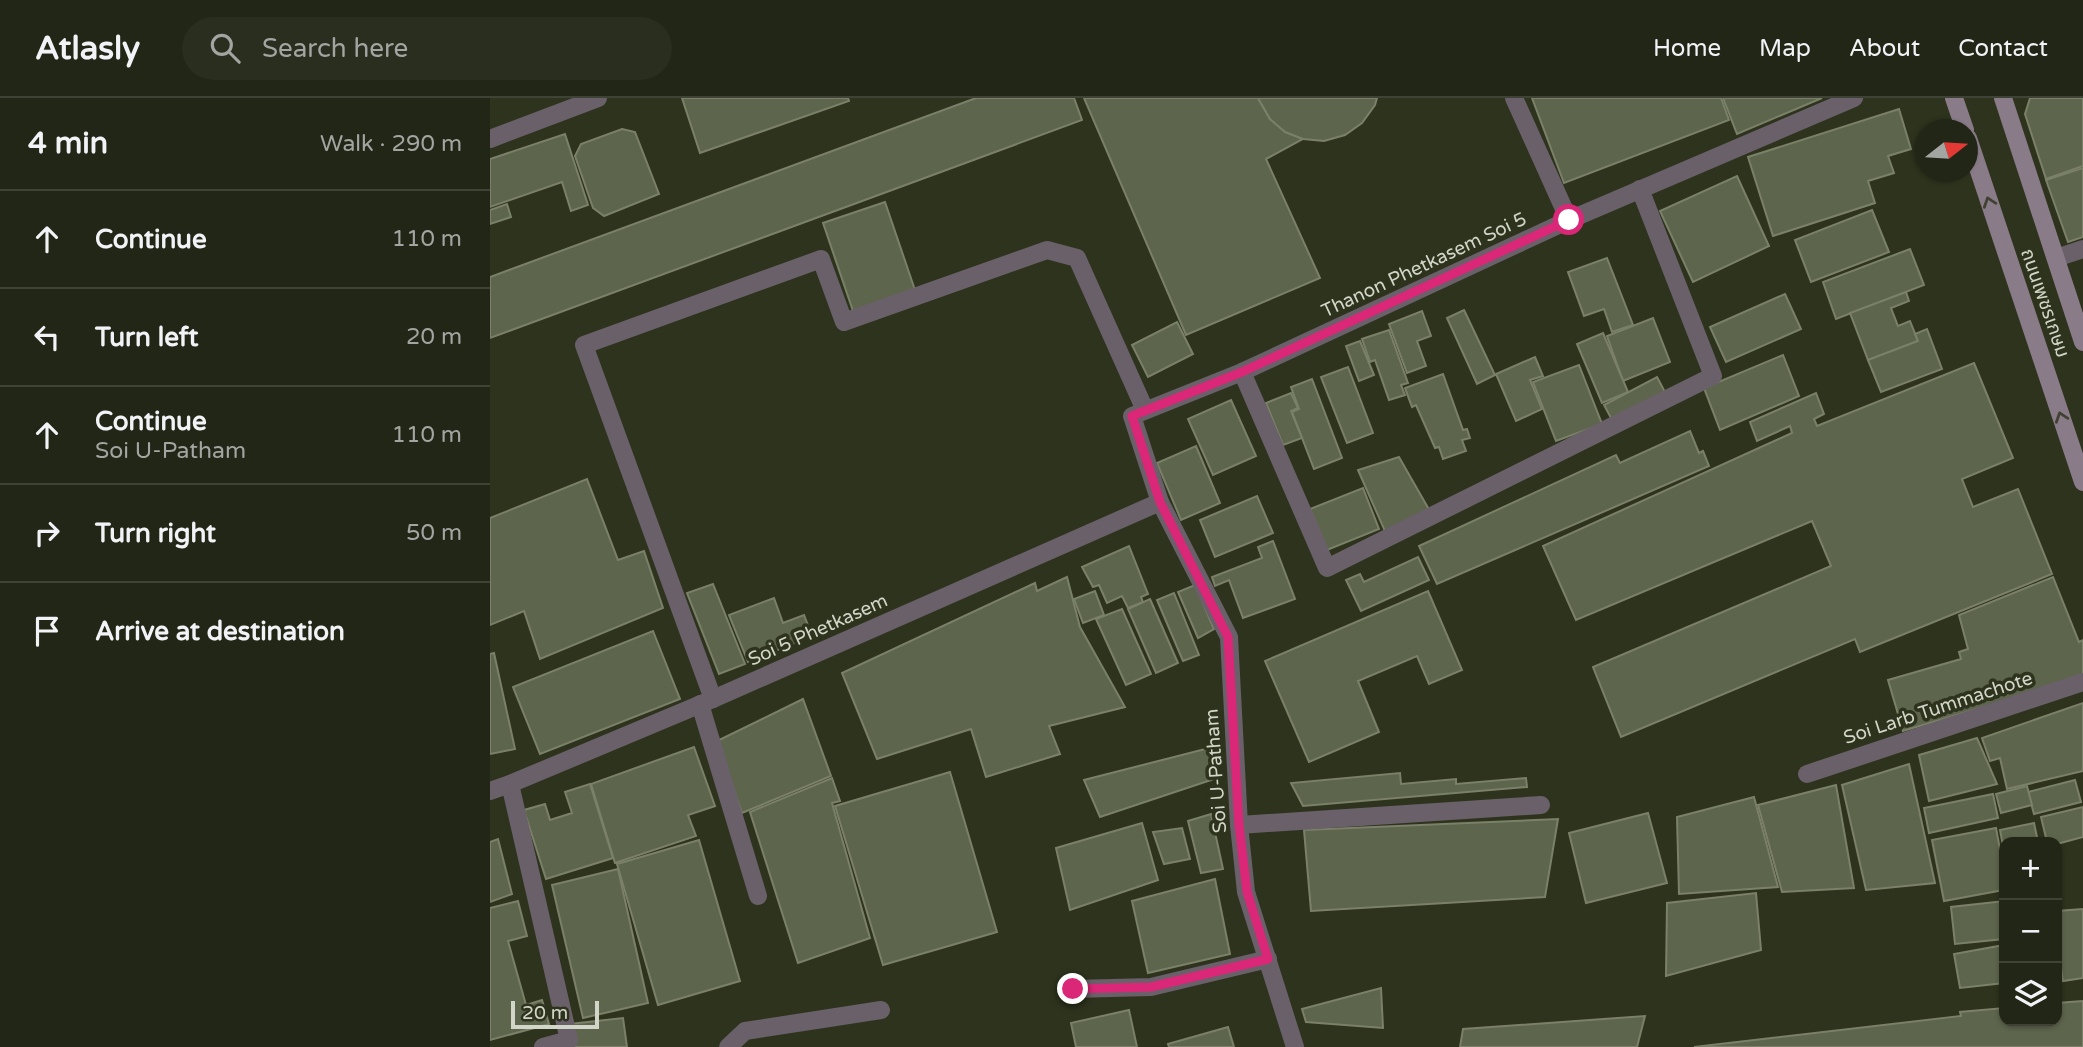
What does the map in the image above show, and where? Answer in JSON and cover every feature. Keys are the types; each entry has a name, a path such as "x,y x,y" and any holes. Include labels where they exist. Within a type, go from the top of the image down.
{"main road":[{"path":"1954,98 1961,119"},
{"name":"ถนนเพชรเกษม","path":"2003,98 2082,339"},
{"name":"ถนนเพชรเกษม","path":"1978,168 2083,482"}],"street":[{"path":"490,139 598,98"},
{"path":"1514,98 1569,220"},
{"name":"Thanon Phetkasem Soi 5","path":"1146,410 1242,372 1569,220 1854,98"},
{"path":"1242,372 1327,568 1713,376 1640,189"},
{"path":"758,897 706,701 584,345 821,259 844,322 1047,250 1077,258 1146,410 1132,416 1160,502"},
{"path":"2056,258 2083,250"},
{"name":"Soi 5 Phetkasem","path":"490,791 706,701 1160,502"},
{"name":"Soi U-Patham","path":"1160,502 1228,637 1239,825 1247,892 1295,1047"},
{"name":"Soi Larb Tummachote","path":"1807,774 2083,682"},
{"path":"510,784 569,1040 543,1047"},
{"path":"1239,825 1541,805"},
{"path":"1073,989 1151,987 1268,959"},
{"path":"728,1047 745,1031 881,1010"}],"building":[{"path":"682,98 848,98 849,101 700,153"},
{"path":"976,98 1074,98 1082,120 490,338 490,277"},
{"path":"1084,98 1258,98 1270,119 1285,132 1303,139 1266,159 1320,278 1186,335"},
{"path":"1258,98 1377,98 1362,123 1345,135 1324,141 1303,139 1285,132 1270,119"},
{"path":"1532,98 1721,98 1729,120 1564,183"},
{"path":"1723,98 1822,98 1737,134"},
{"path":"2030,98 2083,98 2083,166 2046,179 2025,114"},
{"path":"1899,109 1911,149 1888,156 1894,173 1868,181 1875,203 1773,236 1748,157"},
{"path":"622,129 635,132 659,194 604,216 593,208 575,156 581,144"},
{"path":"565,134 588,205 571,211 562,182 490,207 490,159"},
{"path":"2083,168 2083,237 2068,242 2046,180"},
{"path":"1737,176 1769,246 1693,282 1660,211"},
{"path":"885,202 915,290 853,311 823,223"},
{"path":"507,204 511,217 490,224 490,210"},
{"path":"1872,210 1889,252 1811,282 1795,240"},
{"path":"1910,249 1924,285 1836,319 1823,282"},
{"path":"1607,258 1633,325 1612,332 1604,309 1584,316 1568,272"},
{"path":"1906,292 1909,301 1891,308 1898,326 1910,321 1918,341 1868,360 1850,313"},
{"path":"1785,294 1801,329 1726,362 1710,327"},
{"path":"1464,310 1495,375 1477,384 1447,318"},
{"path":"1422,311 1431,336 1417,341 1426,366 1407,373 1389,324"},
{"path":"1653,318 1670,362 1623,381 1607,336"},
{"path":"1177,322 1193,354 1148,377 1132,345"},
{"path":"1927,329 1942,369 1881,392 1868,360 1918,341 1915,334"},
{"path":"1389,330 1408,383 1401,385 1405,395 1389,400 1375,360 1370,362 1362,339"},
{"path":"1603,333 1628,392 1602,403 1577,344"},
{"path":"1360,341 1374,375 1359,381 1346,346"},
{"path":"1783,355 1799,396 1720,430 1704,388"},
{"path":"1535,357 1543,376 1530,380 1542,409 1516,421 1496,374"},
{"path":"1974,363 2013,458 1962,479 1973,507 2018,489 2052,574 1860,652 1855,639 1621,737 1593,667 1831,566 1812,521 1576,620 1543,546 1792,433 1790,426 1757,441 1750,422 1816,393 1824,414 1814,419 1817,426"},
{"path":"1579,365 1602,424 1556,441 1533,382"},
{"path":"1348,367 1373,433 1347,443 1321,377"},
{"path":"1443,374 1463,430 1467,429 1470,438 1462,440 1466,451 1443,459 1439,447 1435,448 1416,405 1412,407 1405,388"},
{"path":"1657,377 1665,392 1612,420 1604,405"},
{"path":"1312,379 1342,458 1314,469 1292,412 1299,409 1291,387"},
{"path":"1291,393 1298,408 1291,411 1302,438 1283,445 1266,403"},
{"path":"1231,400 1256,456 1213,475 1188,419"},
{"path":"1690,431 1699,453 1703,451 1709,466 1437,584 1419,546 1616,455 1620,463"},
{"path":"1196,446 1220,503 1181,520 1157,463"},
{"path":"1399,457 1435,520 1388,538 1358,470"},
{"path":"587,479 618,560 644,551 663,608 540,659 524,611 490,625 490,518"},
{"path":"1363,488 1379,529 1327,550 1310,509"},
{"path":"1257,496 1273,533 1215,557 1200,520"},
{"path":"1273,541 1295,599 1243,618 1229,580 1215,586 1212,577 1262,558 1258,547"},
{"path":"1129,546 1148,594 1141,597 1143,602 1128,608 1122,596 1107,603 1099,585 1093,587 1082,567"},
{"path":"1418,557 1429,580 1361,611 1346,580 1360,574 1364,582"},
{"path":"1067,577 1080,627 1125,707 1049,726 1060,754 986,777 971,729 877,759 842,673 1035,583 1037,591"},
{"path":"2053,577 2079,642 2083,640 2083,685 1983,707 1903,731 1888,680 1961,659 1959,652 1968,649 1959,615"},
{"path":"713,584 745,664 719,674 687,593"},
{"path":"1195,585 1214,629 1198,638 1178,592"},
{"path":"1095,591 1104,615 1083,623 1074,599"},
{"path":"1428,591 1462,670 1429,684 1417,656 1358,681 1379,732 1309,762 1265,661"},
{"path":"1174,593 1199,655 1183,661 1157,600"},
{"path":"774,598 783,623 804,615 812,636 748,662 729,615"},
{"path":"1150,599 1178,663 1156,673 1128,609"},
{"path":"1122,609 1151,674 1126,685 1096,619"},
{"path":"653,631 680,699 540,754 513,687"},
{"path":"494,653 515,749 490,754 490,654"},
{"path":"803,699 831,776 742,813 717,741"},
{"path":"2083,703 2083,771 2007,789 2000,758 1990,761 1982,738"},
{"path":"1977,738 1997,784 1929,801 1919,755"},
{"path":"694,747 715,806 688,815 696,836 615,863 591,784"},
{"path":"1213,747 1217,778 1100,817 1084,780"},
{"path":"1909,764 1935,883 1866,890 1842,785"},
{"path":"950,772 997,932 883,965 835,806"},
{"path":"1400,773 1401,784 1456,779 1456,784 1526,778 1527,787 1303,806 1291,783"},
{"path":"832,778 840,801 832,803 870,938 798,963 750,812"},
{"path":"2075,780 2081,802 2034,814 2028,792"},
{"path":"590,784 613,858 546,879 524,810 545,804 550,820 572,813 565,792"},
{"path":"1836,785 1854,888 1782,892 1758,805"},
{"path":"2027,786 2032,805 2001,813 1996,794"},
{"path":"1993,794 1998,818 1929,833 1924,808"},
{"path":"1754,797 1778,887 1679,894 1677,817"},
{"path":"2083,807 2083,837 2062,843 2062,837 2046,837 2041,817"},
{"path":"1648,813 1667,883 1586,903 1569,833"},
{"path":"1211,814 1223,869 1201,873 1188,821"},
{"path":"1558,819 1545,897 1311,911 1304,830"},
{"path":"1142,823 1158,880 1070,910 1056,848"},
{"path":"2034,823 2037,837 2001,837 2000,830"},
{"path":"1182,828 1190,859 1164,864 1153,832"},
{"path":"1996,828 1999,844 1999,891 1944,901 1932,840"},
{"path":"498,839 512,894 490,902 490,842"},
{"path":"699,840 740,981 658,1005 617,864"},
{"path":"618,869 648,1003 583,1018 552,885"},
{"path":"1215,879 1230,954 1148,973 1132,901"},
{"path":"1756,893 1761,950 1666,976 1667,903"},
{"path":"518,901 527,936 508,941 526,1005 542,1000 549,1024 490,1040 490,908"},
{"path":"1999,902 1999,940 1955,944 1951,907"},
{"path":"2083,909 2083,978 2063,981 2062,911"},
{"path":"1999,946 1999,984 1960,988 1954,954"},
{"path":"1381,988 1383,1028 1306,1022 1302,1009"},
{"path":"2083,1001 2083,1047 1694,1047 1961,1016 1960,1012 1999,1008 1999,1026 2062,1026 2062,1003"},
{"path":"1129,1010 1137,1047 1076,1047 1071,1023"},
{"path":"1645,1016 1637,1047 1460,1047 1463,1029"},
{"path":"623,1018 627,1047 572,1047 570,1024"},
{"path":"1228,1027 1234,1047 1169,1047 1168,1044"}],"route":[{"path":"1073,989 1151,987 1268,959 1247,892 1239,825 1228,637 1160,502 1132,416 1242,372 1569,220"}]}
